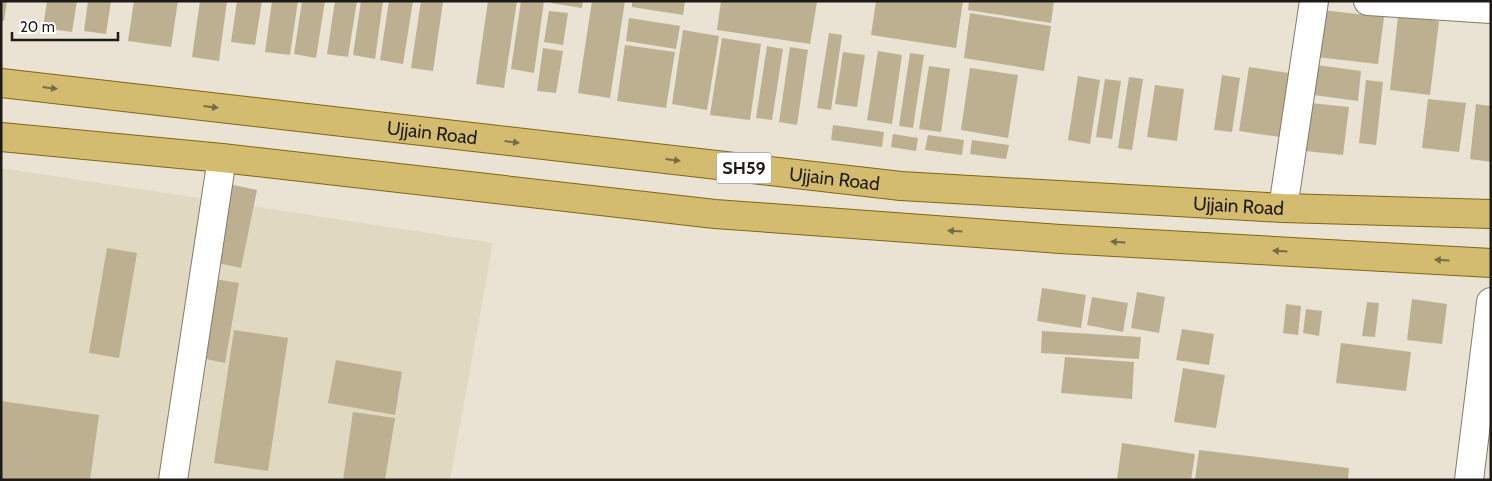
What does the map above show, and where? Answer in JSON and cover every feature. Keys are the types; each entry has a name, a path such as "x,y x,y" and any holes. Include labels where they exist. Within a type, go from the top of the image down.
{"main road":[{"name":"Ujjain Road","path":"1,83 901,186 1283,208 1491,214"},
{"path":"1,137 222,158 715,214 1060,239 1491,263"}],"street":[{"path":"1283,208 1314,1"},
{"path":"1368,1 1491,9"},
{"path":"173,480 222,158"},
{"path":"1469,480 1491,302"}],"shaded area":[{"path":"1,168 493,243 450,480 1,480"}],"building":[{"path":"1,1 7,1 4,21 1,21"},
{"path":"47,1 77,1 72,32 43,28"},
{"path":"88,1 111,1 106,34 84,31"},
{"path":"134,1 178,1 171,47 128,41"},
{"path":"200,1 227,1 219,61 192,57"},
{"path":"237,1 262,1 255,45 231,42"},
{"path":"272,1 298,1 290,55 265,52"},
{"path":"302,1 325,1 316,58 294,54"},
{"path":"335,1 357,1 348,57 327,54"},
{"path":"361,1 383,1 375,59 353,55"},
{"path":"389,1 413,1 403,64 380,60"},
{"path":"421,1 443,2 433,71 411,68"},
{"path":"488,1 517,1 504,88 476,84"},
{"path":"521,1 544,1 534,73 511,69"},
{"path":"552,1 583,1 582,8 551,3"},
{"path":"592,1 625,1 610,98 578,93"},
{"path":"632,1 685,1 683,15 632,7"},
{"path":"721,1 817,2 810,44 717,30"},
{"path":"876,1 963,1 956,48 871,35"},
{"path":"969,1 1054,1 1051,23 968,10"},
{"path":"1322,10 1384,17 1378,64 1316,57"},
{"path":"549,11 568,13 563,45 544,42"},
{"path":"970,13 1051,26 1044,71 964,58"},
{"path":"1398,16 1439,21 1430,95 1390,90"},
{"path":"629,18 680,26 676,49 626,41"},
{"path":"683,30 719,36 707,110 672,104"},
{"path":"829,33 842,35 831,110 817,108"},
{"path":"722,38 761,44 750,120 710,115"},
{"path":"625,45 675,52 666,108 617,101"},
{"path":"767,46 783,49 772,120 756,118"},
{"path":"790,47 808,50 797,125 779,122"},
{"path":"543,48 563,51 556,93 537,91"},
{"path":"878,51 902,55 892,124 867,120"},
{"path":"843,52 865,55 857,107 835,104"},
{"path":"910,53 924,55 913,128 899,126"},
{"path":"1317,65 1361,71 1358,101 1313,95"},
{"path":"929,66 950,69 941,132 919,129"},
{"path":"1249,67 1296,74 1286,138 1239,131"},
{"path":"970,68 1018,75 1008,138 961,130"},
{"path":"1222,75 1240,78 1232,132 1214,130"},
{"path":"1078,76 1100,80 1090,144 1068,140"},
{"path":"1129,77 1143,79 1132,150 1118,148"},
{"path":"1105,79 1121,81 1112,139 1096,137"},
{"path":"1366,80 1383,82 1376,145 1359,143"},
{"path":"1155,85 1184,89 1177,141 1147,137"},
{"path":"1428,99 1466,103 1459,152 1422,148"},
{"path":"1301,102 1349,107 1343,155 1296,150"},
{"path":"1476,104 1491,106 1491,162 1470,159"},
{"path":"833,125 884,132 882,147 831,140"},
{"path":"893,134 918,138 916,151 891,147"},
{"path":"928,135 964,140 962,155 925,150"},
{"path":"972,140 1009,145 1006,159 970,154"},
{"path":"229,184 257,190 241,268 213,262"},
{"path":"107,248 137,253 119,358 89,353"},
{"path":"215,279 239,283 225,363 201,358"},
{"path":"1042,288 1086,295 1081,328 1037,321"},
{"path":"1137,292 1165,297 1159,333 1131,328"},
{"path":"1092,297 1128,303 1123,332 1087,325"},
{"path":"1412,299 1447,304 1442,344 1407,340"},
{"path":"1367,302 1379,303 1375,337 1362,336"},
{"path":"1286,304 1301,306 1298,335 1283,333"},
{"path":"1306,309 1322,311 1319,336 1303,333"},
{"path":"1182,329 1214,334 1209,365 1176,360"},
{"path":"234,330 288,338 268,471 214,463"},
{"path":"1042,331 1141,337 1139,359 1041,353"},
{"path":"1341,343 1411,352 1406,391 1336,383"},
{"path":"1065,357 1134,362 1132,399 1061,393"},
{"path":"336,360 402,372 395,415 328,403"},
{"path":"1183,368 1225,375 1216,428 1174,422"},
{"path":"1,401 99,415 90,480 1,480"},
{"path":"353,412 395,418 385,480 343,480"},
{"path":"1122,443 1195,454 1191,480 1117,480"},
{"path":"1199,450 1349,468 1348,480 1195,480"}]}
